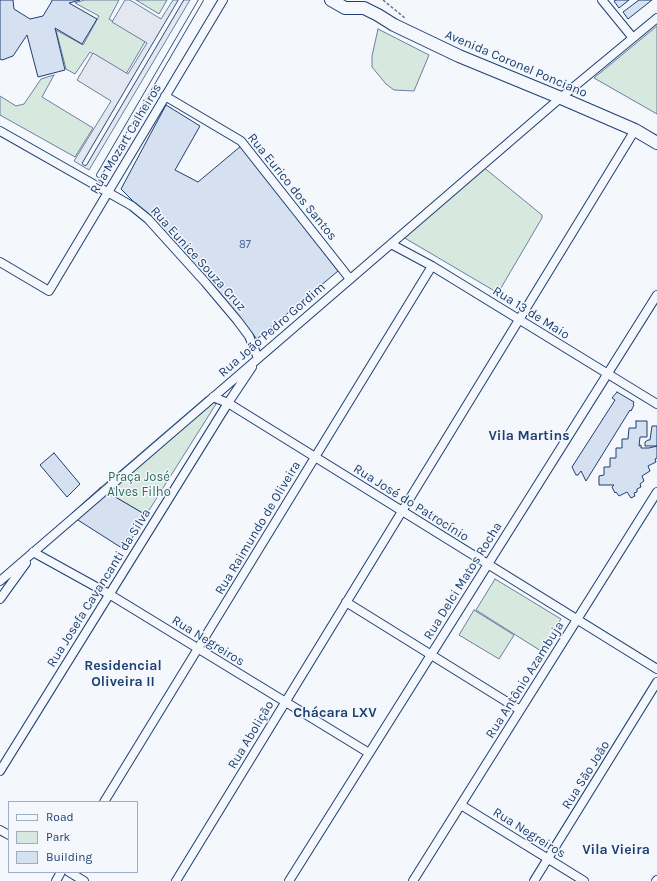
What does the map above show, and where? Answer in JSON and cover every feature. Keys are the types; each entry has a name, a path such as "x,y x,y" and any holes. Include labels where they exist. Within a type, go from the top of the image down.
{"main road":[{"name":"Avenida Coronel Ponciano","path":"331,0 345,8 362,4 394,25 459,56 635,130 657,143"}],"street":[{"name":"Rua Mozart Calheiros","path":"0,262 49,291 223,0"},
{"path":"602,0 633,38"},
{"name":"Rua João Pedro Gordim","path":"0,581 561,98 657,18"},
{"name":"Rua Eurico dos Santos","path":"165,96 242,141 350,279"},
{"name":"Rua Abolição","path":"176,881 635,130"},
{"name":"Rua Eunice Souza Cruz","path":"0,131 132,206 148,219 237,320 249,336 258,358"},
{"name":"Rua 13 de Maio","path":"391,244 432,266 657,404"},
{"name":"Rua Raimundo de Oliveira","path":"105,801 432,266"},
{"name":"Rua Delci Matos Rocha","path":"288,881 657,295"},
{"name":"Rua Josefa Cavancanti da Silva","path":"0,771 228,403 258,358"},
{"name":"Rua José do Patrocínio","path":"213,397 228,403 657,669"},
{"name":"Rua Antônio Azambuja","path":"413,881 657,492"},
{"path":"0,599 33,552"},
{"name":"Rua Negreiros","path":"33,552 109,594 369,753"},
{"path":"346,602 520,710"},
{"name":"Rua São João","path":"534,881 657,682"},
{"name":"Rua Negreiros","path":"461,804 584,881"},
{"path":"71,873 84,881"}],"lane":[{"path":"85,163 181,0"},
{"path":"100,175 201,0"}],"green space":[{"path":"84,0 119,0 109,19 146,40 126,74 90,52 75,74 66,69 56,30 83,45 99,16 75,3"},
{"path":"136,0 167,0 159,14"},
{"path":"657,26 657,114 594,78"},
{"path":"378,29 429,55 414,91 394,90 386,84 372,67 372,56"},
{"path":"54,75 42,97 93,128 75,157 0,115 0,96 16,106 24,104 41,79"},
{"path":"482,166 542,215 542,218 498,293 403,237"},
{"name":"Praça José Alves Filho","path":"206,397 216,404 146,515 100,488"},
{"path":"495,579 561,619 541,651 476,610"},
{"path":"474,610 514,635 499,659 459,635"}],"shaded area":[{"path":"125,0 130,0 161,19 173,0 190,0 89,170 74,161 111,101 77,80 93,53 128,74 147,43 112,22"}],"building":[{"path":"0,0 13,0 14,9 30,19 43,16 52,0 80,0 69,3 97,19 82,44 55,28 65,70 38,77 27,35 13,56 2,60 0,59"},
{"path":"629,0 619,8 614,1"},
{"path":"639,0 652,0 628,19 623,12"},
{"path":"166,105 200,126 175,170 198,182 241,146 338,271 257,339 150,218 121,189"},
{"path":"617,392 634,402 634,405 586,481 581,471 578,475 576,475 572,467 615,400 612,398"},
{"path":"636,421 647,421 647,437 640,437 639,446 641,445 641,448 649,448 657,446 657,458 655,459 656,462 648,466 650,471 642,476 644,481 640,484 641,487 634,493 635,496 631,498 627,492 619,496 616,492 615,493 612,487 614,485 599,485 599,476 604,475 604,467 610,467 610,458 616,458 616,448 622,448 622,439 628,439 629,428 636,428"},
{"path":"652,426 657,426 657,446 645,446 645,442 650,440"},
{"path":"54,453 80,484 67,497 40,465"},
{"path":"100,488 146,515 125,550 70,515"}],"district":[{"name":"Vila Martins","path":"529,436"},
{"name":"Residencial Oliveira II","path":"123,674"},
{"name":"Chácara LXV","path":"335,713"},
{"name":"Vila Vieira","path":"616,850"}]}
